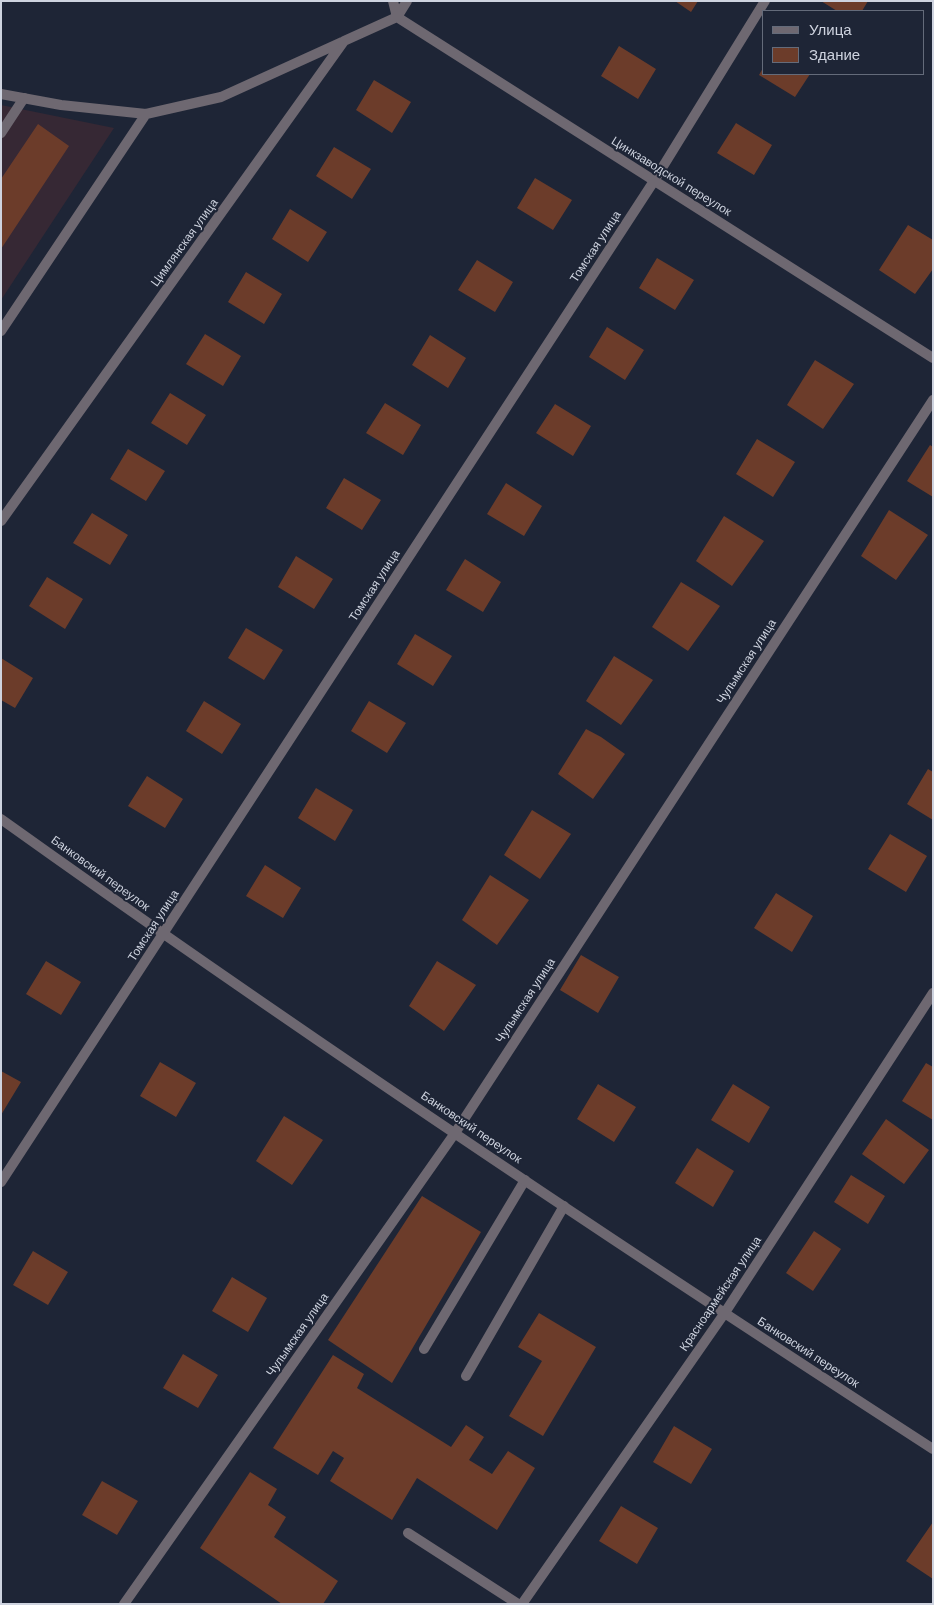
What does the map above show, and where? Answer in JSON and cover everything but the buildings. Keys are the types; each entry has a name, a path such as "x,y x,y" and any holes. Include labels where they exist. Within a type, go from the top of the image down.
{"street":[{"path":"393,1 397,17"},
{"path":"1,94 61,105 146,114 221,97 397,17 407,1"},
{"name":"Томская улица","path":"1,1182 164,935 654,181 765,1"},
{"name":"Цинкзаводской переулок","path":"397,17 933,358"},
{"name":"Цимлянская улица","path":"1,521 344,41"},
{"path":"1,133 24,98"},
{"path":"1,332 146,114"},
{"name":"Чулымская улица","path":"124,1604 455,1133 933,400"},
{"name":"Банковский переулок","path":"1,819 164,935 455,1133 724,1314 933,1449"},
{"name":"Красноармейская улица","path":"520,1604 724,1314 933,993"},
{"path":"424,1349 525,1180"},
{"path":"466,1376 564,1206"},
{"path":"408,1533 520,1604"}],"shaded area":[{"path":"1,105 114,128 1,300"}]}
